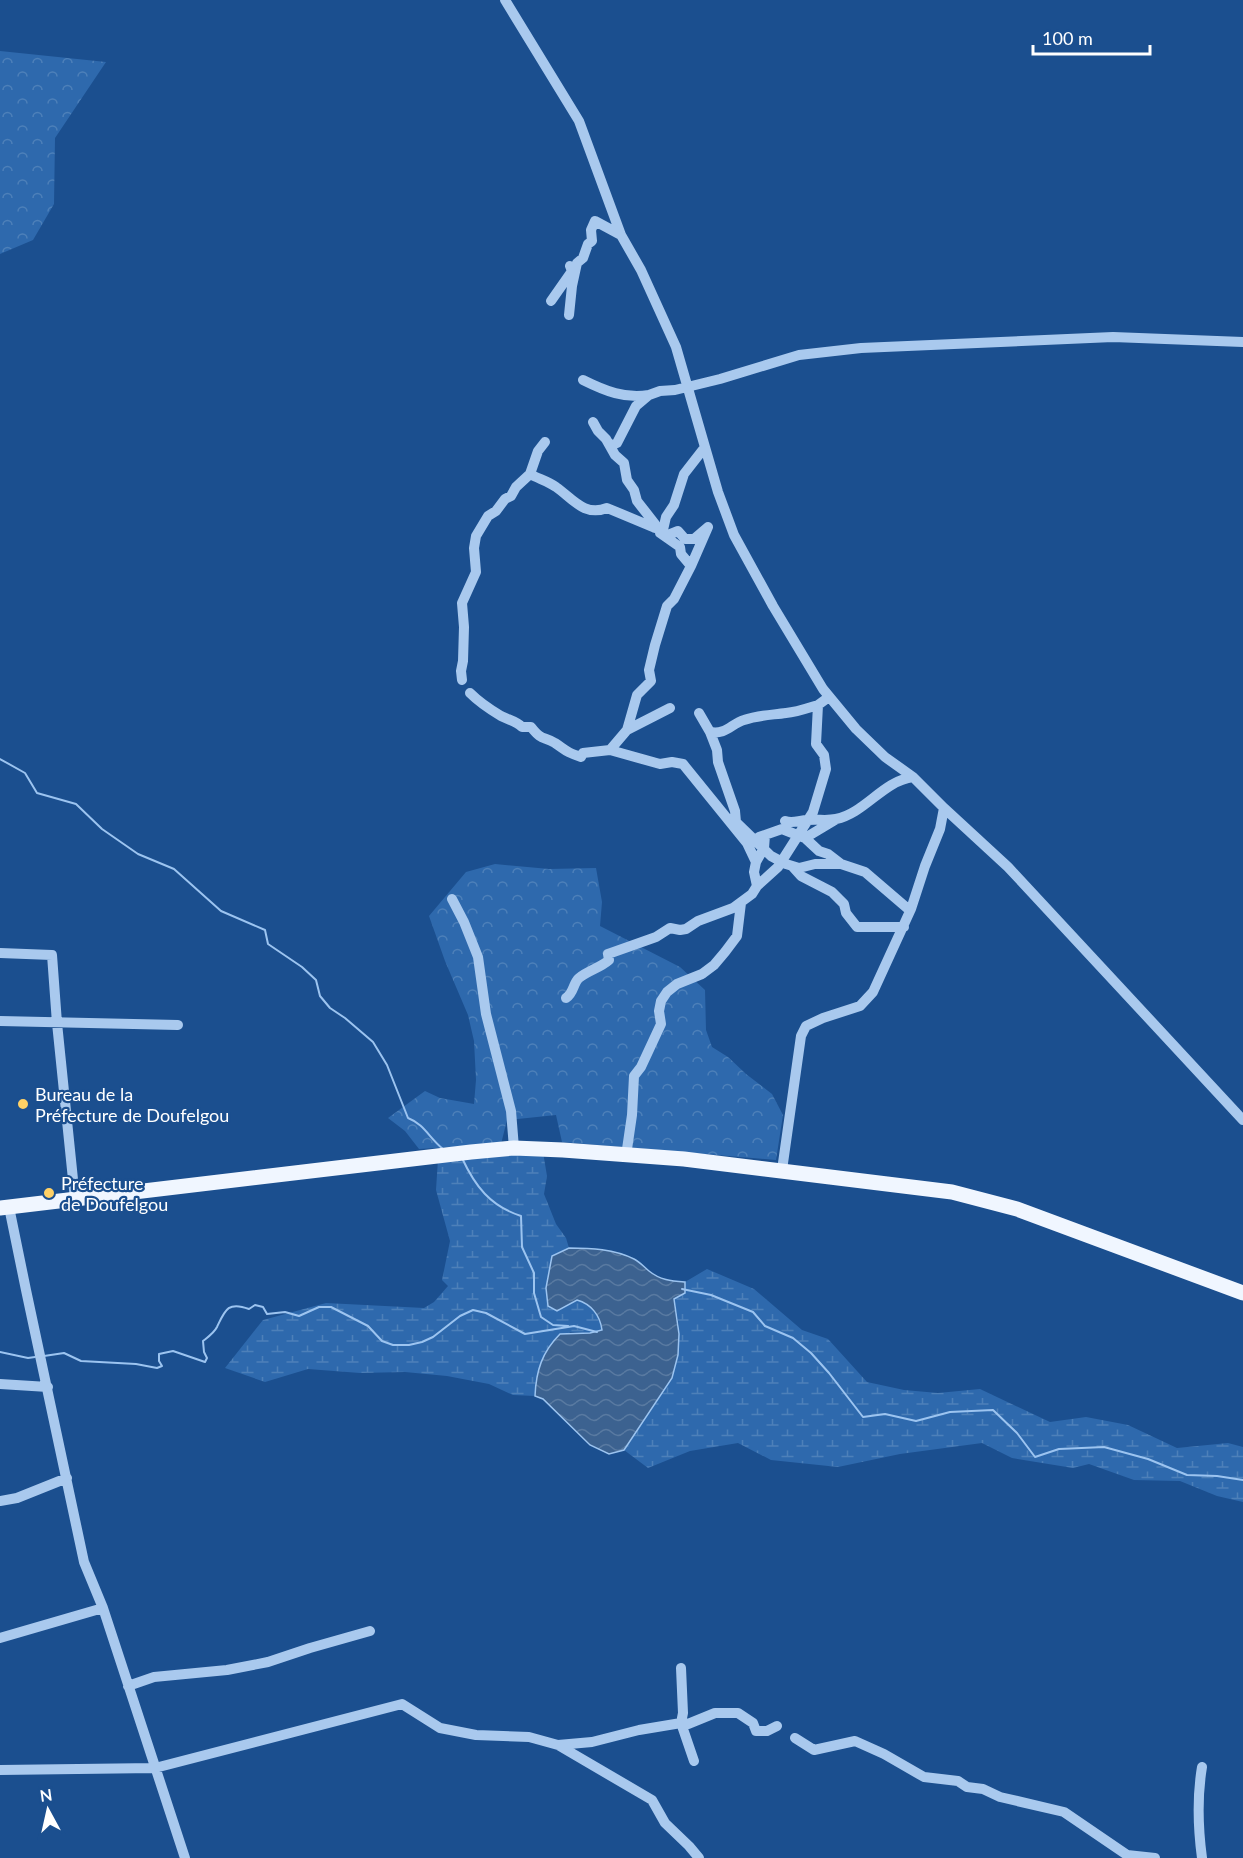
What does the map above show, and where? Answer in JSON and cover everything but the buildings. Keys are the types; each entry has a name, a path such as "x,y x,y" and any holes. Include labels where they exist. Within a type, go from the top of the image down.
{"main road":[{"path":"5,1207 471,1152 514,1148 562,1150 684,1159 952,1192 1017,1209 1243,1293"}],"street":[{"path":"506,0 579,121 621,235 641,270 676,347 718,492 734,535 823,689 856,729 885,757 913,777 1008,867 1243,1120"},
{"path":"569,315 572,286 578,263 592,241 591,230 595,221 621,235"},
{"path":"551,301 572,271 570,267 574,262 578,263"},
{"path":"583,380 609,393 636,398 660,391 688,387 799,356 861,348 1113,337 1243,342"},
{"path":"610,446 617,442 636,406 649,395"},
{"path":"592,422 615,455 624,463 627,480 634,490 637,501 657,530 680,547 681,554 691,566"},
{"path":"462,680 464,627 462,603 476,572 474,548 476,536 488,516 511,496 516,487 530,474 538,452 545,442"},
{"path":"657,530 663,530 684,474 705,447"},
{"path":"530,474 558,488 571,500 589,509 599,511 607,508 668,535 678,531 685,539 694,539 708,527 675,599 667,606 649,670 651,681 637,695 627,730"},
{"path":"470,693 497,714 516,721 522,727 531,727 539,738 556,744 566,752 581,757 583,753 610,750 660,764 672,762 683,764 747,843 756,862"},
{"path":"710,732 721,732 750,718 787,713 818,705 830,697"},
{"path":"566,998 578,979 600,968 609,960 608,954 656,937 670,928 686,929 698,921 741,903 779,864 802,837 813,812 826,770 824,755 816,744 818,705"},
{"path":"610,750 627,730 670,708"},
{"path":"699,713 717,750 721,773 735,811 736,822 779,864 798,868 815,864 841,864 865,872 911,909"},
{"path":"802,837 849,814 885,788 904,778 913,777"},
{"path":"782,1170 801,1036 806,1026 860,1006 873,992 911,909 940,829 944,807"},
{"path":"785,821 790,823 835,820"},
{"path":"753,839 782,829 802,837 819,851 828,854 841,864"},
{"path":"757,886 754,872 756,862 764,848 765,836"},
{"path":"793,866 801,876 831,892 844,904 846,914 857,927 904,927"},
{"path":"452,899 464,921 478,957 486,1014 511,1111 514,1148"},
{"path":"626,1156 632,1115 634,1076 641,1067 661,1024 659,1011 661,1001 677,984 702,974 725,952 737,936 741,903"},
{"path":"0,953 52,955 75,1199"},
{"path":"0,1021 178,1025"},
{"path":"5,1207 48,1387 84,1562 103,1608 184,1858"},
{"path":"0,1384 48,1387"},
{"path":"0,1501 67,1478"},
{"path":"0,1638 103,1608"},
{"path":"128,1686 164,1676 227,1670 268,1662 370,1631"},
{"path":"681,1668 684,1713 681,1723 694,1761"},
{"path":"0,1770 155,1768 402,1704 440,1728 476,1735 529,1737 558,1746 652,1800 665,1823 699,1858"},
{"path":"558,1746 592,1742 639,1730 681,1723 688,1724 715,1713 738,1713 753,1723 756,1731 767,1731 777,1726"},
{"path":"795,1738 814,1750 855,1742 884,1754 924,1777 958,1781 967,1787 983,1789 1000,1797 1064,1812 1127,1855 1155,1858"},
{"path":"1202,1767 1198,1790 1202,1858"}],"green space":[{"path":"0,51 106,62 55,138 54,204 33,240 0,254"},
{"path":"495,864 549,869 596,868 602,902 600,926 680,967 705,990 706,1030 712,1047 728,1057 772,1094 783,1115 776,1160 562,1142 556,1115 507,1120 501,1144 419,1149 405,1131 388,1118 425,1091 440,1098 474,1104 476,1080 474,1041 468,1015 429,916 466,872"},
{"path":"543,1152 547,1176 544,1194 569,1248 552,1256 546,1288 557,1311 577,1300 582,1302 597,1315 602,1330 590,1333 570,1332 536,1379 535,1396 513,1395 489,1384 447,1376 405,1372 360,1373 308,1369 265,1382 225,1368 263,1320 326,1303 424,1308 434,1302 448,1286 442,1280 450,1241 436,1190 438,1159"},
{"path":"707,1269 754,1289 802,1330 828,1339 867,1382 904,1390 938,1393 980,1389 1050,1422 1086,1417 1128,1425 1177,1448 1228,1443 1243,1447 1243,1502 1217,1496 1180,1481 1134,1480 1089,1464 1073,1468 1012,1458 982,1443 900,1454 838,1467 771,1460 738,1443 690,1451 648,1468 624,1450 658,1398 679,1325 674,1298 685,1293 685,1282"}],"water":[{"path":"569,1248 618,1253 636,1260 657,1276 685,1282 685,1293 674,1299 679,1334 678,1355 672,1378 624,1450 609,1454 590,1445 543,1399 535,1396 541,1362 560,1334 590,1333 602,1330 594,1311 587,1304 577,1300 557,1311 548,1306 546,1288 552,1256"}],"waterway":[{"path":"0,759 25,773 37,793 76,804 102,829 138,854 174,869 221,911 265,930 268,944 302,967 316,980 320,996 330,1008 373,1042 387,1065 408,1118 423,1128 443,1149"},
{"path":"462,1158 478,1186 492,1201 521,1216 522,1247 534,1273 534,1293 541,1317 553,1325 568,1326"},
{"path":"682,1289 711,1295 753,1312 765,1326 793,1338 829,1373 863,1417 885,1414 916,1421 950,1412 993,1410 1017,1433 1035,1457 1059,1449 1104,1447 1148,1459 1187,1475 1243,1480"},
{"path":"44,1356 64,1353 81,1361 136,1364 157,1368 162,1366 159,1354 173,1351 205,1362 207,1358 203,1341 214,1331 225,1312 236,1306 249,1309 255,1305 263,1307 267,1314 285,1312 299,1316 319,1307 331,1307 368,1326 382,1341 393,1345 422,1342 433,1337 460,1316 473,1310 486,1313 525,1334 574,1326 597,1332"},
{"path":"0,1352 28,1358 35,1357"}],"place":[{"name":"Bureau de la Préfecture de Doufelgou","path":"23,1104"},
{"name":"Préfecture de Doufelgou","path":"49,1193"}]}
